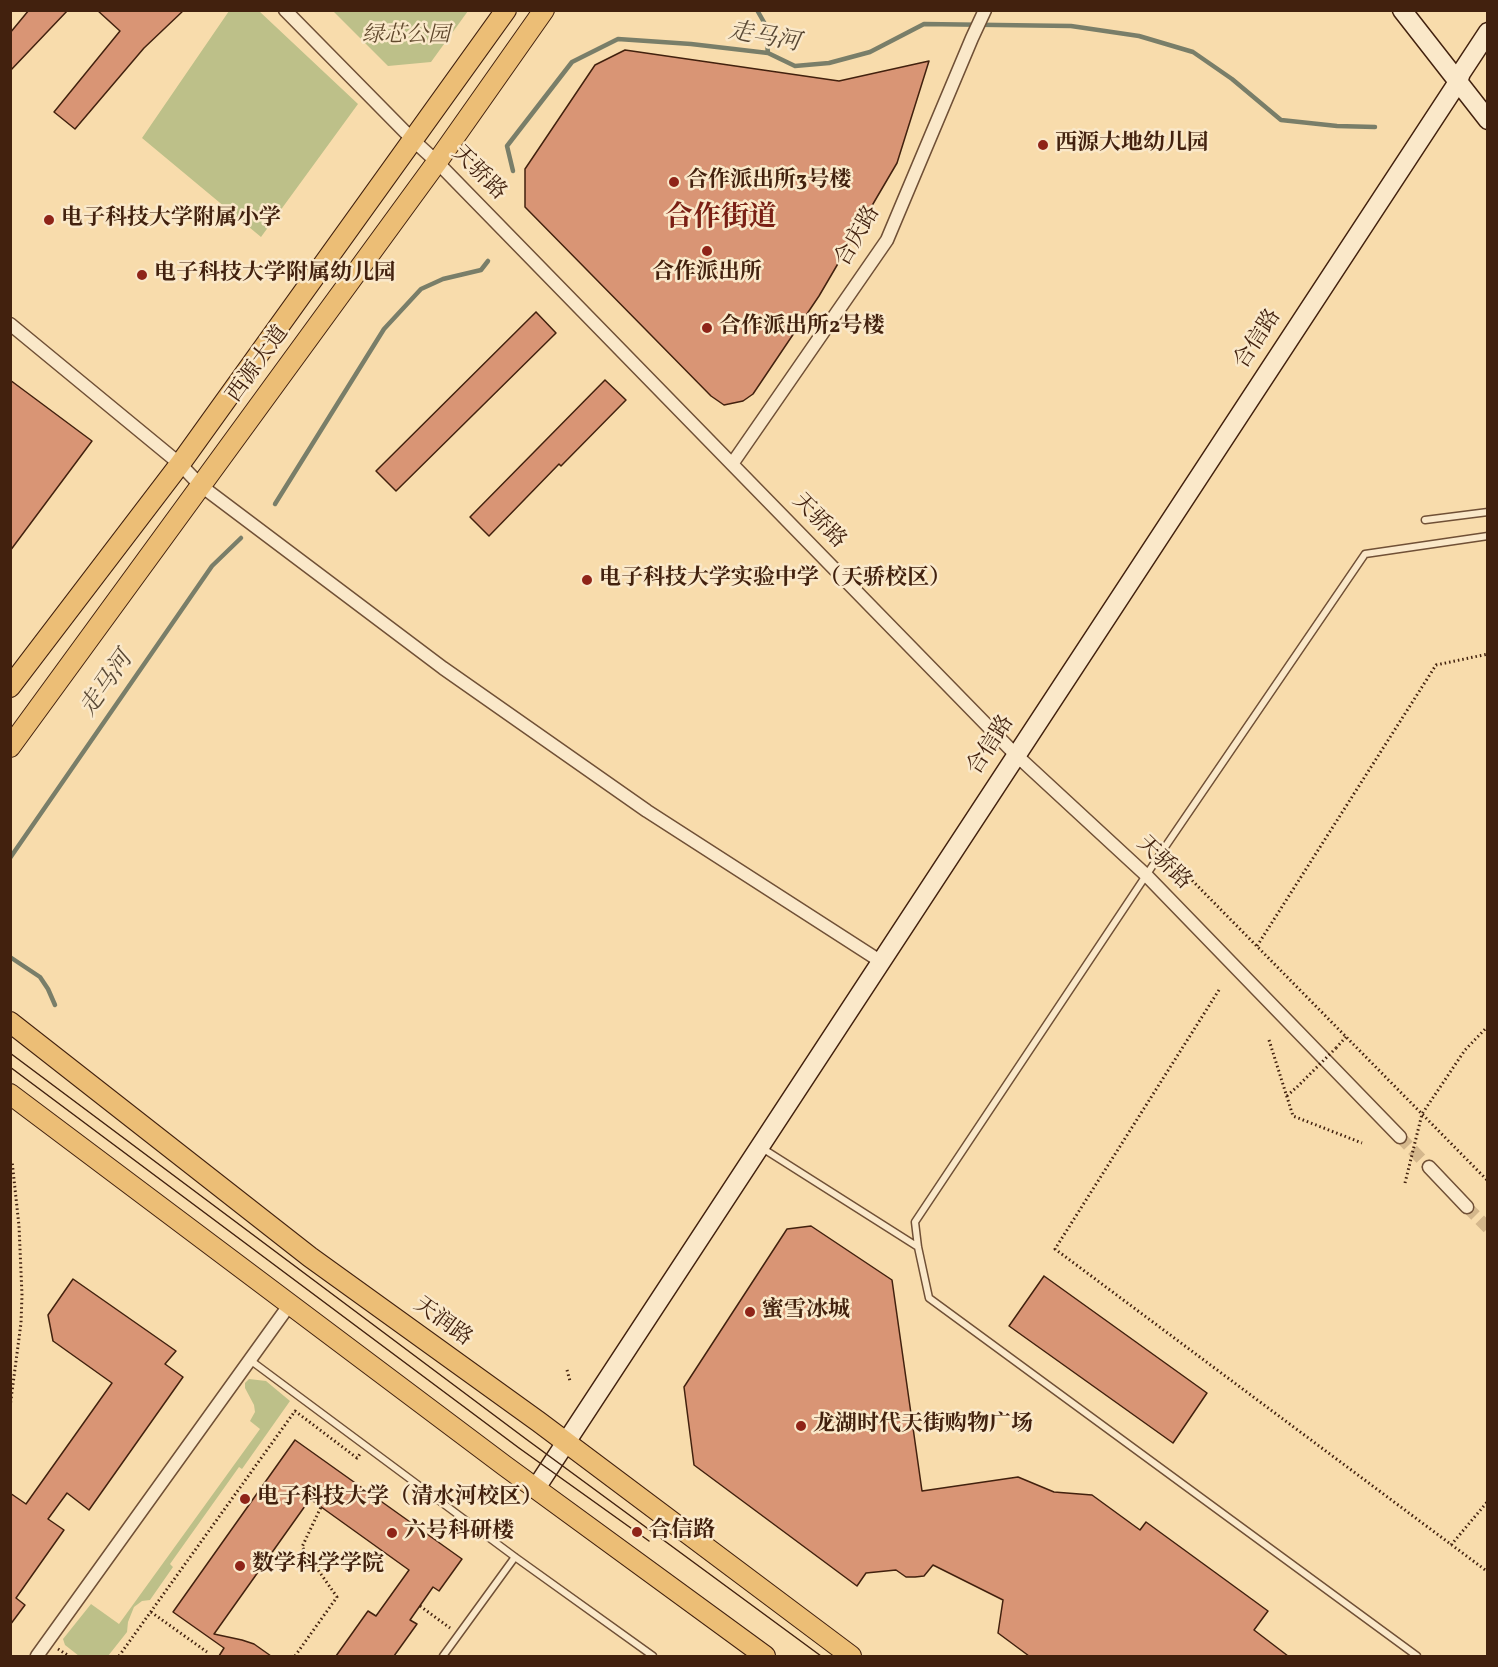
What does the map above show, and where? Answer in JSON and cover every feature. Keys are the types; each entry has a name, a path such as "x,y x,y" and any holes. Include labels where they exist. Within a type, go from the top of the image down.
{"main road":[{"name":"西源大道","path":"10,687 180,464 506,10"},
{"name":"西源大道","path":"10,747 437,162 544,10"},
{"name":"天润路","path":"10,1022 310,1257 539,1422 851,1656"},
{"path":"10,1094 536,1488 765,1656"}],"street":[{"name":"天骄路","path":"285,10 437,162 1015,754 1146,875 1400,1137"},
{"path":"1402,10 1488,120"},
{"name":"合庆路","path":"732,464 887,240 985,12"},
{"name":"合信路","path":"536,1488 1015,754 1458,82 1461,73 1488,32"},
{"path":"10,324 180,464 200,485 442,668 647,811 880,961"},
{"path":"1429,1167 1467,1207"},
{"path":"37,1656 290,1304"}],"lane":[{"path":"1425,520 1488,512"},
{"path":"1417,1656 929,1298 915,1222 1146,875 1365,554 1488,536"},
{"path":"759,1146 918,1247"},
{"path":"250,1360 514,1557 653,1656"},
{"path":"443,1656 514,1557"}],"path":[{"path":"1257,946 1436,665 1488,654"},
{"path":"1163,850 1488,1181"},
{"path":"1219,990 1055,1249 1488,1572"},
{"path":"1405,1183 1422,1114 1465,1050 1488,1026"},
{"path":"1287,1096 1346,1037"},
{"path":"1269,1040 1293,1116 1362,1143"},
{"path":"10,1407 21,1323 22,1295 19,1226 12,1161"},
{"path":"567,1370 570,1381"},
{"path":"119,1656 295,1411 357,1458 366,1446"},
{"path":"1451,1545 1488,1501"},
{"path":"295,1656 337,1597 302,1546 321,1507"},
{"path":"420,1606 459,1634"},
{"path":"151,1612 207,1652"}],"green space":[{"path":"229,11 259,11 358,104 261,237 142,138"},
{"name":"绿芯公园","path":"333,11 468,11 431,62 388,66"},
{"path":"249,1379 266,1381 290,1401 242,1469 239,1467 170,1564 173,1567 150,1600 142,1601 134,1607 127,1632 108,1656 79,1656 65,1645 63,1639 91,1604 119,1624 260,1429 250,1421 255,1412 245,1388 245,1383"}],"building":[{"path":"29,10 68,10 10,71 10,33"},
{"path":"97,10 184,10 144,48 75,129 54,112 120,31"},
{"name":"合作派出所","path":"625,50 839,81 929,61 897,163 819,296 753,394 743,401 724,405 711,396 525,207 525,169 595,65"},
{"path":"536,312 556,333 396,491 376,471"},
{"path":"10,380 92,441 10,551"},
{"path":"605,380 626,400 489,536 470,517"},
{"name":"龙湖时代天街购物广场","path":"811,1226 892,1280 922,1491 1018,1477 1054,1492 1092,1495 1140,1530 1146,1522 1268,1611 1254,1630 1288,1656 1029,1656 998,1633 1003,1600 933,1565 924,1576 906,1577 896,1570 866,1573 857,1586 694,1465 684,1387 787,1229"},
{"path":"1044,1276 1207,1393 1173,1443 1009,1326"},
{"path":"73,1279 176,1351 165,1364 183,1377 89,1510 67,1493 48,1519 64,1530 16,1598 25,1605 10,1625 10,1493 26,1504 112,1383 53,1341 48,1315"},
{"name":"六号科研楼","path":"295,1440 462,1559 439,1591 433,1587 410,1620 417,1624 394,1656 336,1656 368,1611 376,1616 409,1570 310,1499 214,1634 254,1644 271,1656 219,1656 224,1648 173,1612"}],"waterway":[{"path":"757,10 765,24 768,53"},
{"name":"走马河","path":"513,171 507,146 572,62 618,39 691,44 768,53 795,66 829,63 870,52 924,24 1071,26 1139,36 1193,52 1232,79 1281,120 1337,126 1375,127"},
{"name":"走马河","path":"275,504 384,329 421,289 443,279 481,270 488,261"},
{"name":"走马河","path":"10,858 212,566 241,538"},
{"name":"走马河","path":"10,957 40,977 55,1005"}],"tunnel":[{"path":"1400,1137 1429,1167"},
{"path":"1467,1207 1488,1228"}],"tram line":[{"path":"10,1053 526,1439 821,1656"},
{"path":"10,1067 519,1448 649,1541"}],"place":[{"name":"西源大地幼儿园","path":"1043,145"},
{"name":"合作派出所3号楼","path":"674,182"},
{"name":"电子科技大学附属小学","path":"49,220"},
{"name":"合作派出所","path":"707,251"},
{"name":"电子科技大学附属幼儿园","path":"142,275"},
{"name":"合作派出所2号楼","path":"707,328"},
{"name":"电子科技大学实验中学（天骄校区）","path":"587,580"},
{"name":"蜜雪冰城","path":"750,1312"},
{"name":"龙湖时代天街购物广场","path":"801,1426"},
{"name":"电子科技大学（清水河校区）","path":"245,1499"},
{"name":"合信路","path":"637,1532"},
{"name":"六号科研楼","path":"392,1533"},
{"name":"数学科学学院","path":"240,1566"}],"district":[{"name":"合作街道","path":"721,220"}]}
